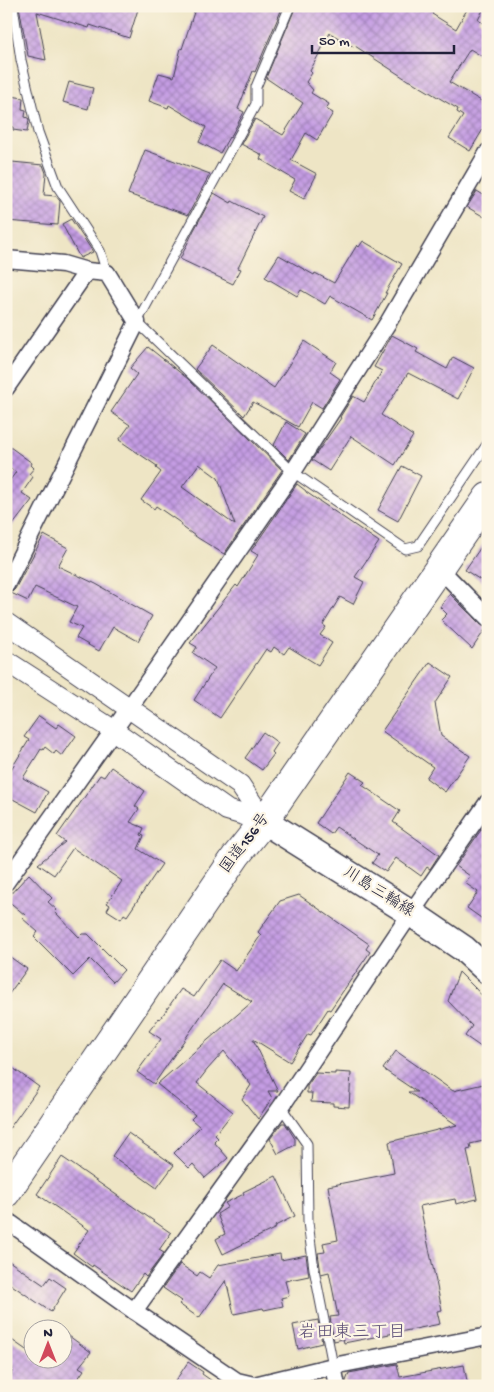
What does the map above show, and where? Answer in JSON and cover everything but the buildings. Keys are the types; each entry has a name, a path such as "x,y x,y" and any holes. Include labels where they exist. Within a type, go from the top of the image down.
{"highway":[{"name":"国道156号","path":"6,1193 236,856 264,821 488,497"}],"main road":[{"name":"川島三輪線","path":"264,821 464,949 488,971"}],"street":[{"path":"6,882 293,472 389,322 488,152"},
{"path":"6,259 63,264 87,271 107,273 137,322 6,585"},
{"path":"6,388 87,271"},
{"path":"439,568 488,618"},
{"path":"6,623 130,707 240,785 264,821"},
{"path":"6,661 113,730 227,810 264,821"},
{"path":"134,1311 281,1106 410,913 488,802"},
{"path":"6,1220 237,1381 254,1385 333,1366 488,1336"},
{"path":"333,1366 337,1386"}],"lane":[{"path":"13,6 21,60 38,132 58,187 100,251 107,273"},
{"path":"290,6 256,88 256,104 137,322 293,472 405,549 418,546 488,443"},
{"path":"281,1106 307,1144 308,1222 314,1269 333,1366"}],"district":[{"name":"岩田東三丁目","path":"352,1333"}]}
